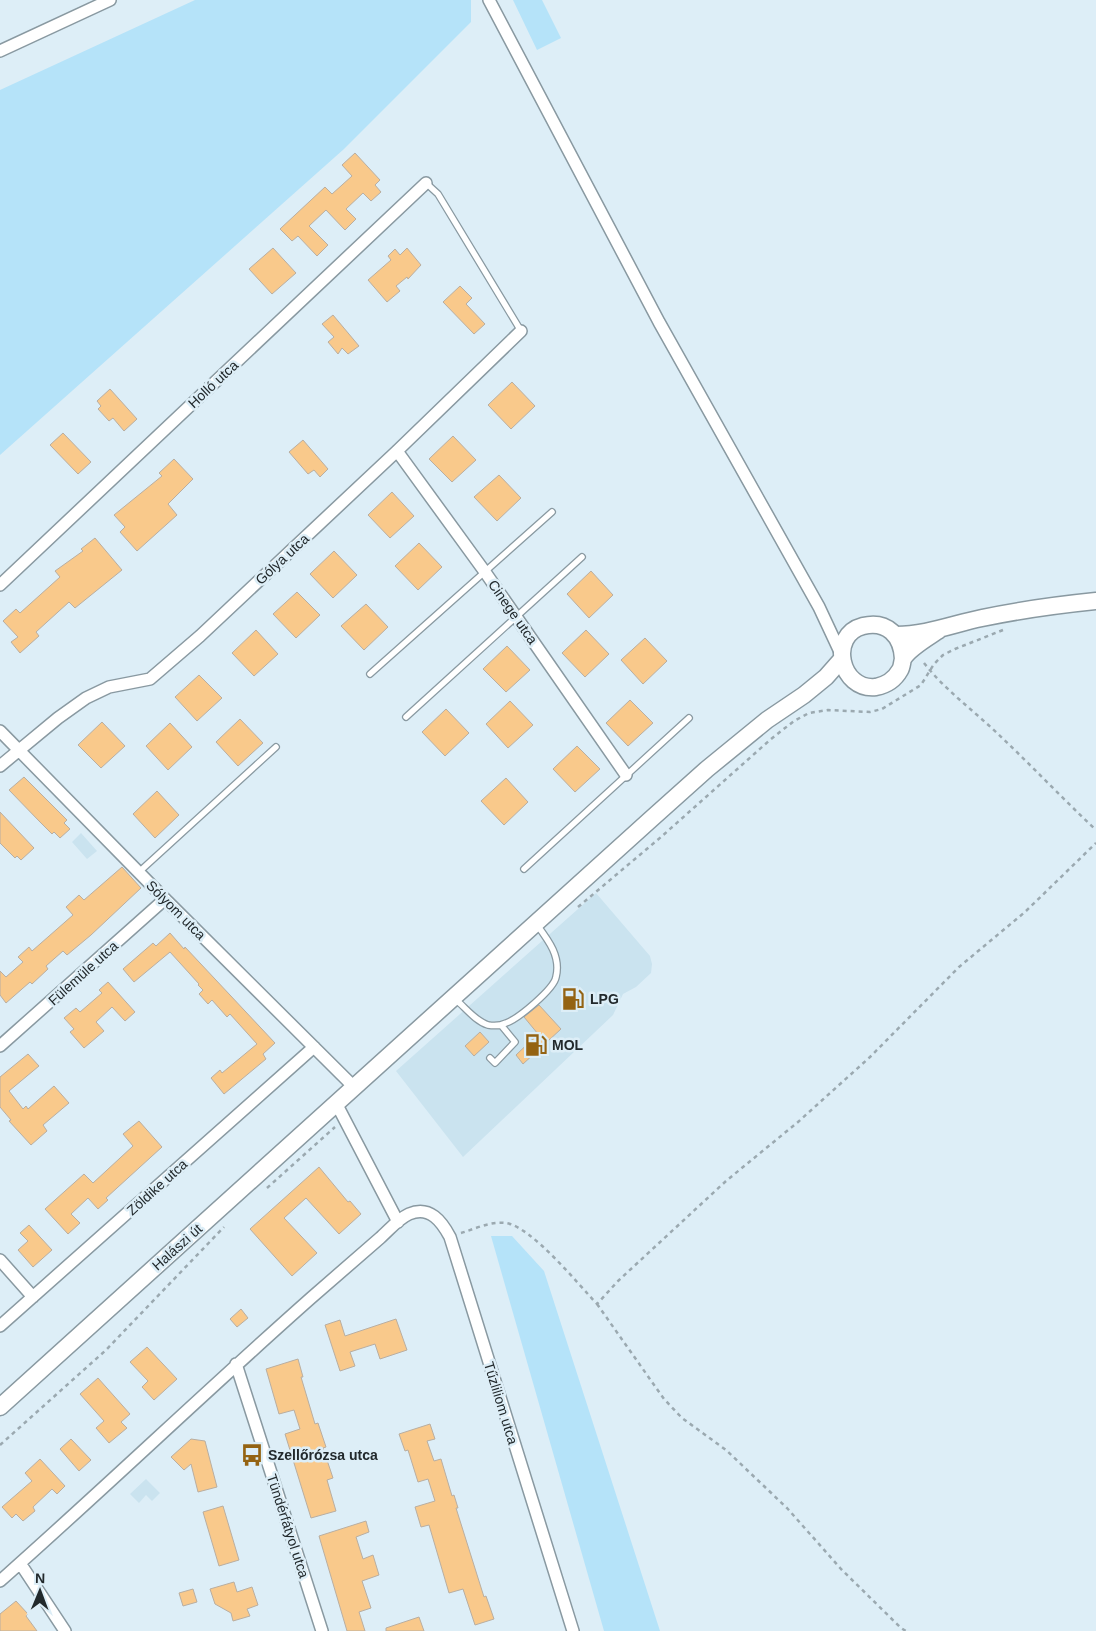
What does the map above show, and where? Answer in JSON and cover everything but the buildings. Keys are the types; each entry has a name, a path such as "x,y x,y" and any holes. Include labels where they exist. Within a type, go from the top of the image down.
{"main road":[{"path":"804,695 826,677 841,657 845,640 851,632 860,627 869,625 880,626 896,635 907,635 939,630 980,618 1051,605 1096,602"},
{"path":"903,659 915,647 939,630"},
{"path":"841,657 844,668 858,684 867,687 877,687 887,683 900,671 903,659 903,650 896,635"},
{"path":"804,695 842,680 852,679"},
{"name":"Halászi út","path":"0,1407 707,770 767,720 804,695"}],"street":[{"path":"0,51 110,0"},
{"path":"489,0 659,322 818,607 841,657"},
{"name":"Holló utca","path":"0,585 426,183"},
{"name":"Gólya utca","path":"0,766 58,718 86,698 109,687 150,679 200,636 397,452 520,331"},
{"name":"Cinege utca","path":"397,452 517,617 626,775"},
{"path":"818,607 840,630 851,632"},
{"name":"Sólyom utca","path":"0,731 354,1087"},
{"name":"Fülemüle utca","path":"0,1046 166,899"},
{"name":"Zöldike utca","path":"0,1326 314,1047"},
{"path":"0,1581 236,1364 401,1225 336,1104"},
{"name":"Tűzliliom utca","path":"401,1225 410,1214 423,1212 433,1215 443,1224 450,1237 573,1631"},
{"path":"0,1260 33,1297"},
{"name":"Tündérfátyol utca","path":"236,1364 322,1631"},
{"path":"20,1563 65,1631"}],"lane":[{"path":"426,183 438,194 520,331"},
{"path":"370,674 552,512"},
{"path":"406,717 582,557"},
{"path":"524,869 689,718"},
{"path":"139,872 276,747"},
{"path":"453,997 465,1006 480,1022 494,1026 501,1025 515,1018 551,988 556,978 557,965 554,950 536,924"},
{"path":"490,1058 495,1063 515,1042 501,1025"}],"path":[{"path":"573,911 794,721 809,713 828,710 870,712 882,709 920,685 943,655 1008,628"},
{"path":"924,663 943,685 1036,769 1096,830"},
{"path":"597,1304 618,1281 726,1181 798,1122 870,1057 959,967 1025,912 1096,843"},
{"path":"262,1192 344,1119"},
{"path":"450,1237 487,1224 506,1223 529,1235 544,1248 597,1304 664,1399 682,1418 726,1450 787,1508 841,1568 906,1631"},
{"path":"0,1445 106,1350 225,1225"}],"shaded area":[{"path":"195,0 471,0 471,22 344,149 0,455 0,90"},
{"path":"513,0 542,0 561,38 537,50"},
{"path":"81,833 97,851 87,859 72,842"},
{"path":"596,893 650,956 652,964 651,973 636,987 623,994 613,1015 463,1157 396,1071"},
{"path":"491,1236 512,1236 544,1271 660,1631 604,1631"},
{"path":"146,1479 160,1493 152,1501 146,1495 139,1503 130,1494"}],"place":[{"name":"LPG","path":"573,999"},
{"name":"MOL","path":"536,1045"},
{"name":"Szellőrózsa utca","path":"252,1455"}]}
